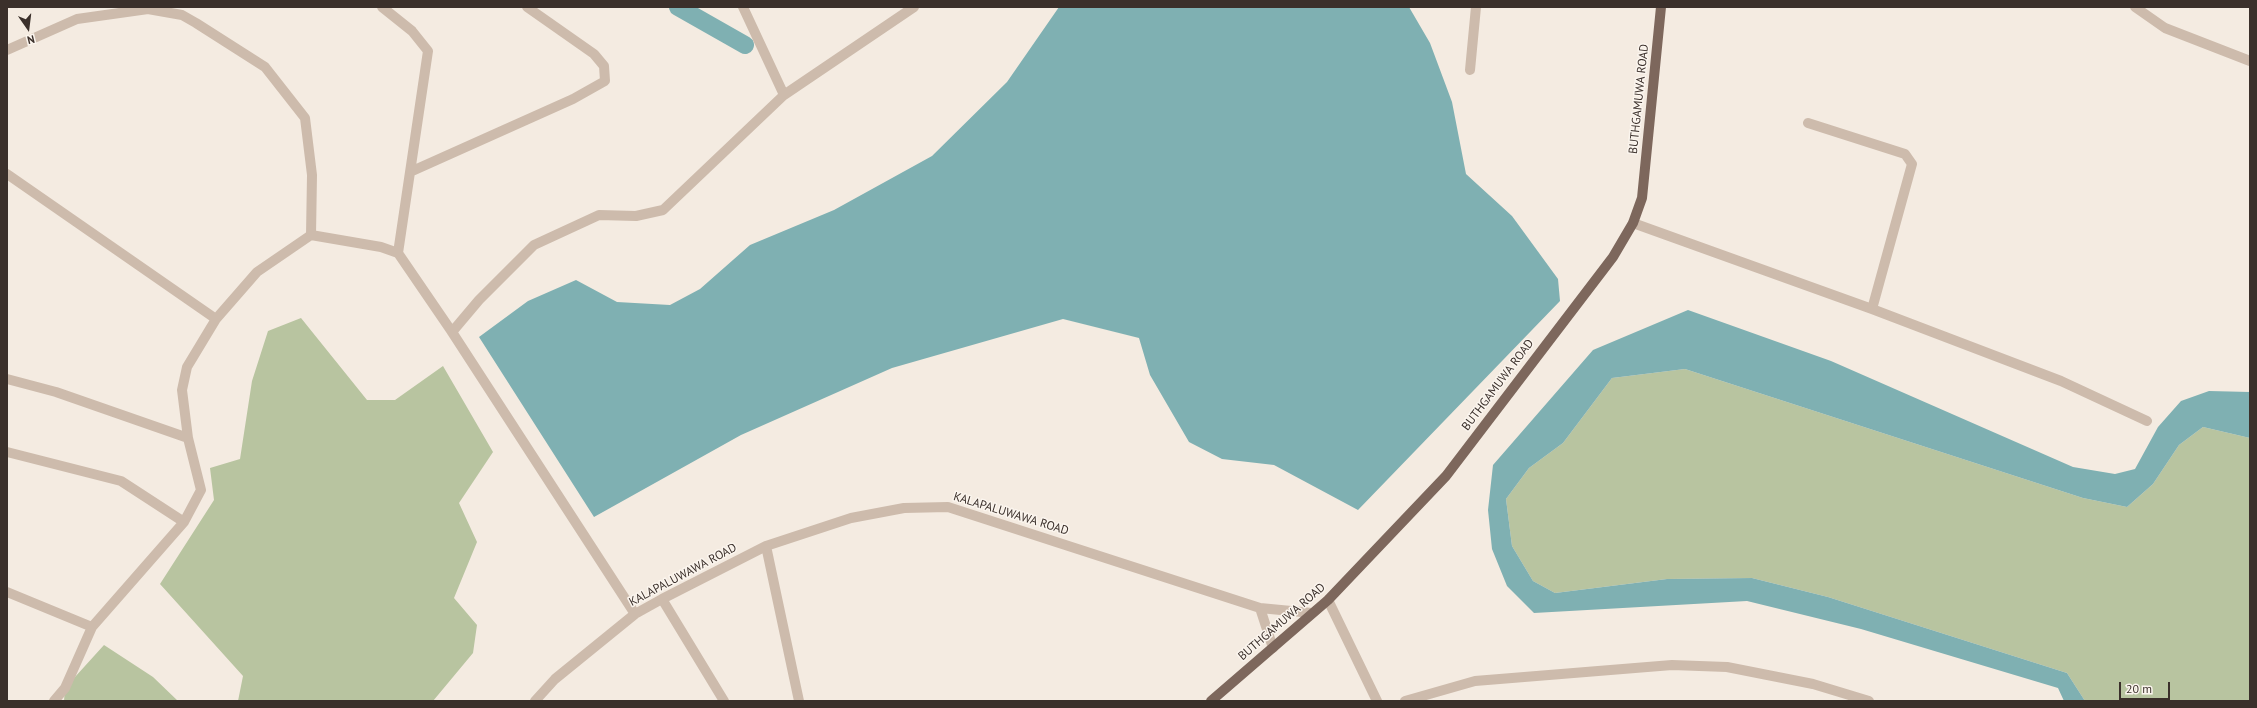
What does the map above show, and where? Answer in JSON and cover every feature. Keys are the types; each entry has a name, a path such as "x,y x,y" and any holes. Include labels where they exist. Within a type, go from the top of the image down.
{"main road":[{"name":"BUTHGAMUWA ROAD","path":"1211,701 1328,600 1446,476 1535,357 1613,257 1633,223 1642,198 1661,7"}],"street":[{"path":"382,7 412,31 428,51 398,253"},
{"path":"410,172 573,99 605,81 604,66 594,54 527,7"},
{"path":"743,7 784,95"},
{"path":"452,332 479,300 534,246 599,216 636,216 663,210 784,95 914,7"},
{"path":"1470,70 1476,7"},
{"path":"2136,7 2165,28 2250,61"},
{"path":"7,50 77,19 148,9 184,11 265,67 305,118 312,175 311,235"},
{"path":"1808,123 1905,154 1912,164 1872,309"},
{"path":"7,174 216,319"},
{"path":"1633,223 1872,309 2061,381 2147,421"},
{"path":"54,701 65,688 92,627 184,522 201,490 188,438 182,390 187,367 216,319 257,272 311,235 382,248 398,253 452,332 635,614"},
{"path":"7,380 56,392 188,438"},
{"path":"7,452 121,481 184,522"},
{"name":"KALAPALUWAWA ROAD","path":"535,701 555,679 635,614 662,599 766,546 851,518 904,508 948,507 1260,608 1312,613"},
{"path":"766,546 799,701"},
{"path":"7,592 92,627"},
{"path":"662,599 724,701"},
{"path":"1328,600 1377,701"},
{"path":"1260,608 1273,648"},
{"path":"1405,701 1475,681 1672,665 1727,667 1813,684 1869,701"}],"green space":[{"path":"301,318 367,400 395,400 443,366 493,452 459,503 477,542 454,598 477,625 473,653 433,701 238,701 243,676 160,584 214,500 210,468 240,459 252,381 268,331"},
{"path":"1685,369 2083,498 2127,507 2153,484 2179,445 2203,427 2250,438 2250,701 2085,701 2067,673 1828,597 1752,578 1667,579 1555,593 1533,581 1512,546 1506,499 1529,468 1563,443 1612,378"},
{"path":"104,645 153,677 178,701 64,701 65,688"}],"water":[{"path":"1059,7 1409,7 1430,43 1452,102 1466,174 1512,216 1558,279 1560,301 1358,510 1274,465 1222,459 1189,442 1150,375 1139,338 1063,319 892,368 741,435 594,517 479,337 528,301 576,280 617,302 670,305 700,289 750,245 834,210 932,156 1007,82"},
{"path":"1688,310 1831,361 2073,467 2115,474 2135,469 2158,427 2181,401 2209,391 2250,392 2250,438 2203,427 2179,445 2153,484 2127,507 2083,498 1685,369 1612,378 1563,443 1529,468 1506,499 1512,546 1533,581 1555,593 1667,579 1752,578 1828,597 2067,673 2085,701 2064,701 2058,688 1861,629 1747,601 1534,613 1507,586 1492,549 1488,510 1493,465 1593,350"}],"waterway":[{"path":"678,7 745,45"}]}
